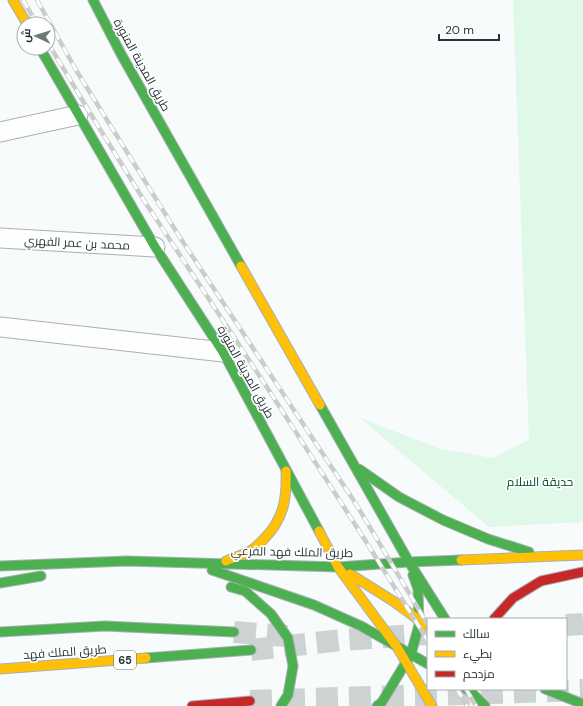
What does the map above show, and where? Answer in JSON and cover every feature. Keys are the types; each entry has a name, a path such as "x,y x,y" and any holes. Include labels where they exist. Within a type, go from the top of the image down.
{"main road":[{"path":"13,0 22,16"},
{"name":"طريق المدينة المنورة","path":"93,0 121,54 354,466 409,562 444,618"},
{"name":"طريق المدينة المنورة","path":"45,56 155,247 223,352 338,567 397,646 408,658 432,706"},
{"path":"354,466 399,496 442,520 488,539 543,557"},
{"path":"218,563 253,550 278,524 284,508 287,489 286,470"},
{"name":"طريق الملك فهد الفرعي","path":"0,566 127,561 338,567 409,562 583,555"},
{"path":"127,561 171,571"},
{"path":"0,583 127,561 206,568 314,605 360,626 397,646"},
{"path":"377,706 382,702 408,658 419,625 418,589 409,562"},
{"path":"338,567 394,601 427,625"},
{"path":"495,618 513,598 541,581 583,572"},
{"path":"222,585 245,591 271,614 288,638 293,666 288,695 281,706"},
{"path":"0,632 105,626 234,632"},
{"name":"طريق الملك فهد","path":"0,669 251,650"},
{"path":"408,658 427,664"},
{"path":"548,690 583,704"},
{"path":"469,692 485,706"},
{"path":"192,706 250,701"}],"street":[{"path":"0,132 78,115"},
{"name":"محمد بن عمر الفهري","path":"0,238 155,247"},
{"path":"0,327 223,352"}],"green space":[{"name":"حديقة السلام","path":"513,0 583,0 583,522 489,527 360,418 441,449 492,458 529,440"}],"tunnel":[{"path":"567,625 583,624"},
{"path":"234,632 287,636"},
{"path":"251,650 342,640 427,634"},
{"path":"250,701 583,690"}],"railway":[{"path":"23,0 32,16"},
{"path":"37,0 76,70 179,236 356,504 427,623"},
{"path":"56,56 145,202 272,395 427,639"},
{"path":"458,690 467,706"},
{"path":"467,690 476,706"}],"traffic: fast":[{"path":"93,0 121,54 241,266"},
{"path":"45,56 155,247 223,352 319,531"},
{"path":"320,405 409,562 444,618"},
{"path":"359,469 399,497 443,520 488,539 529,552"},
{"path":"0,566 127,561 338,567 461,560"},
{"path":"212,570 314,605 361,626 427,663"},
{"path":"377,706 382,702 411,654 419,625 418,589 413,575"},
{"path":"0,583 41,576"},
{"path":"231,587 245,591 271,614 288,638 293,666 288,695 281,706"},
{"path":"0,632 105,626 234,632"},
{"path":"146,658 251,650"},
{"path":"468,690 485,706"},
{"path":"548,690 583,704"}],"traffic: slow":[{"path":"13,0 22,16"},
{"path":"241,266 320,405"},
{"path":"226,561 252,550 263,540 276,524 285,500 286,471"},
{"path":"319,531 338,567 397,647 432,706"},
{"path":"461,560 583,555"},
{"path":"350,574 393,601 427,626"},
{"path":"0,669 146,658"}],"traffic: jam":[{"path":"495,618 513,598 541,581 583,572"},
{"path":"192,706 250,701"}]}
